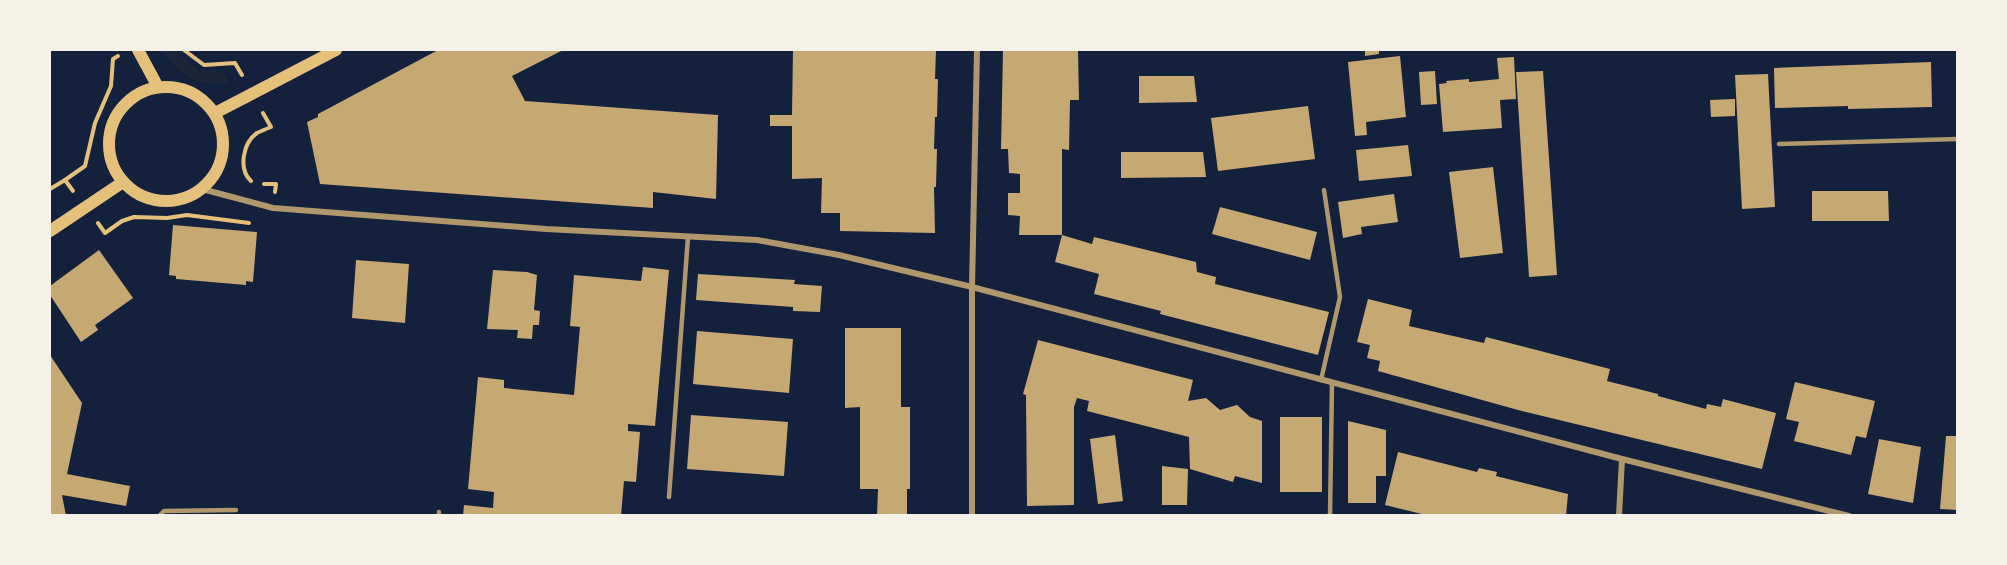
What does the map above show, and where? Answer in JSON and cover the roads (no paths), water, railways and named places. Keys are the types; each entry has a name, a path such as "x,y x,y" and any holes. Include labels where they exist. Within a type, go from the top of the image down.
{"main road":[{"path":"138,50 158,87"},
{"path":"215,113 336,50"},
{"path":"177,87 195,93 210,105 215,113 223,132 224,153 216,173 202,189 180,200 168,201 144,196 123,182 112,163 109,152 110,129 114,119 128,101 147,89 177,87"},
{"path":"50,231 123,182"}],"street":[{"path":"972,516 972,287 977,50"},
{"path":"202,189 273,208 546,229 757,240 839,255 972,287 1622,459 1849,516"},
{"path":"1619,516 1622,459"}],"lane":[{"path":"1779,144 1958,139"},
{"path":"1321,380 1340,297 1324,190"},
{"path":"669,497 688,237"},
{"path":"1330,516 1332,383"},
{"path":"159,516 164,511 236,510"}]}
